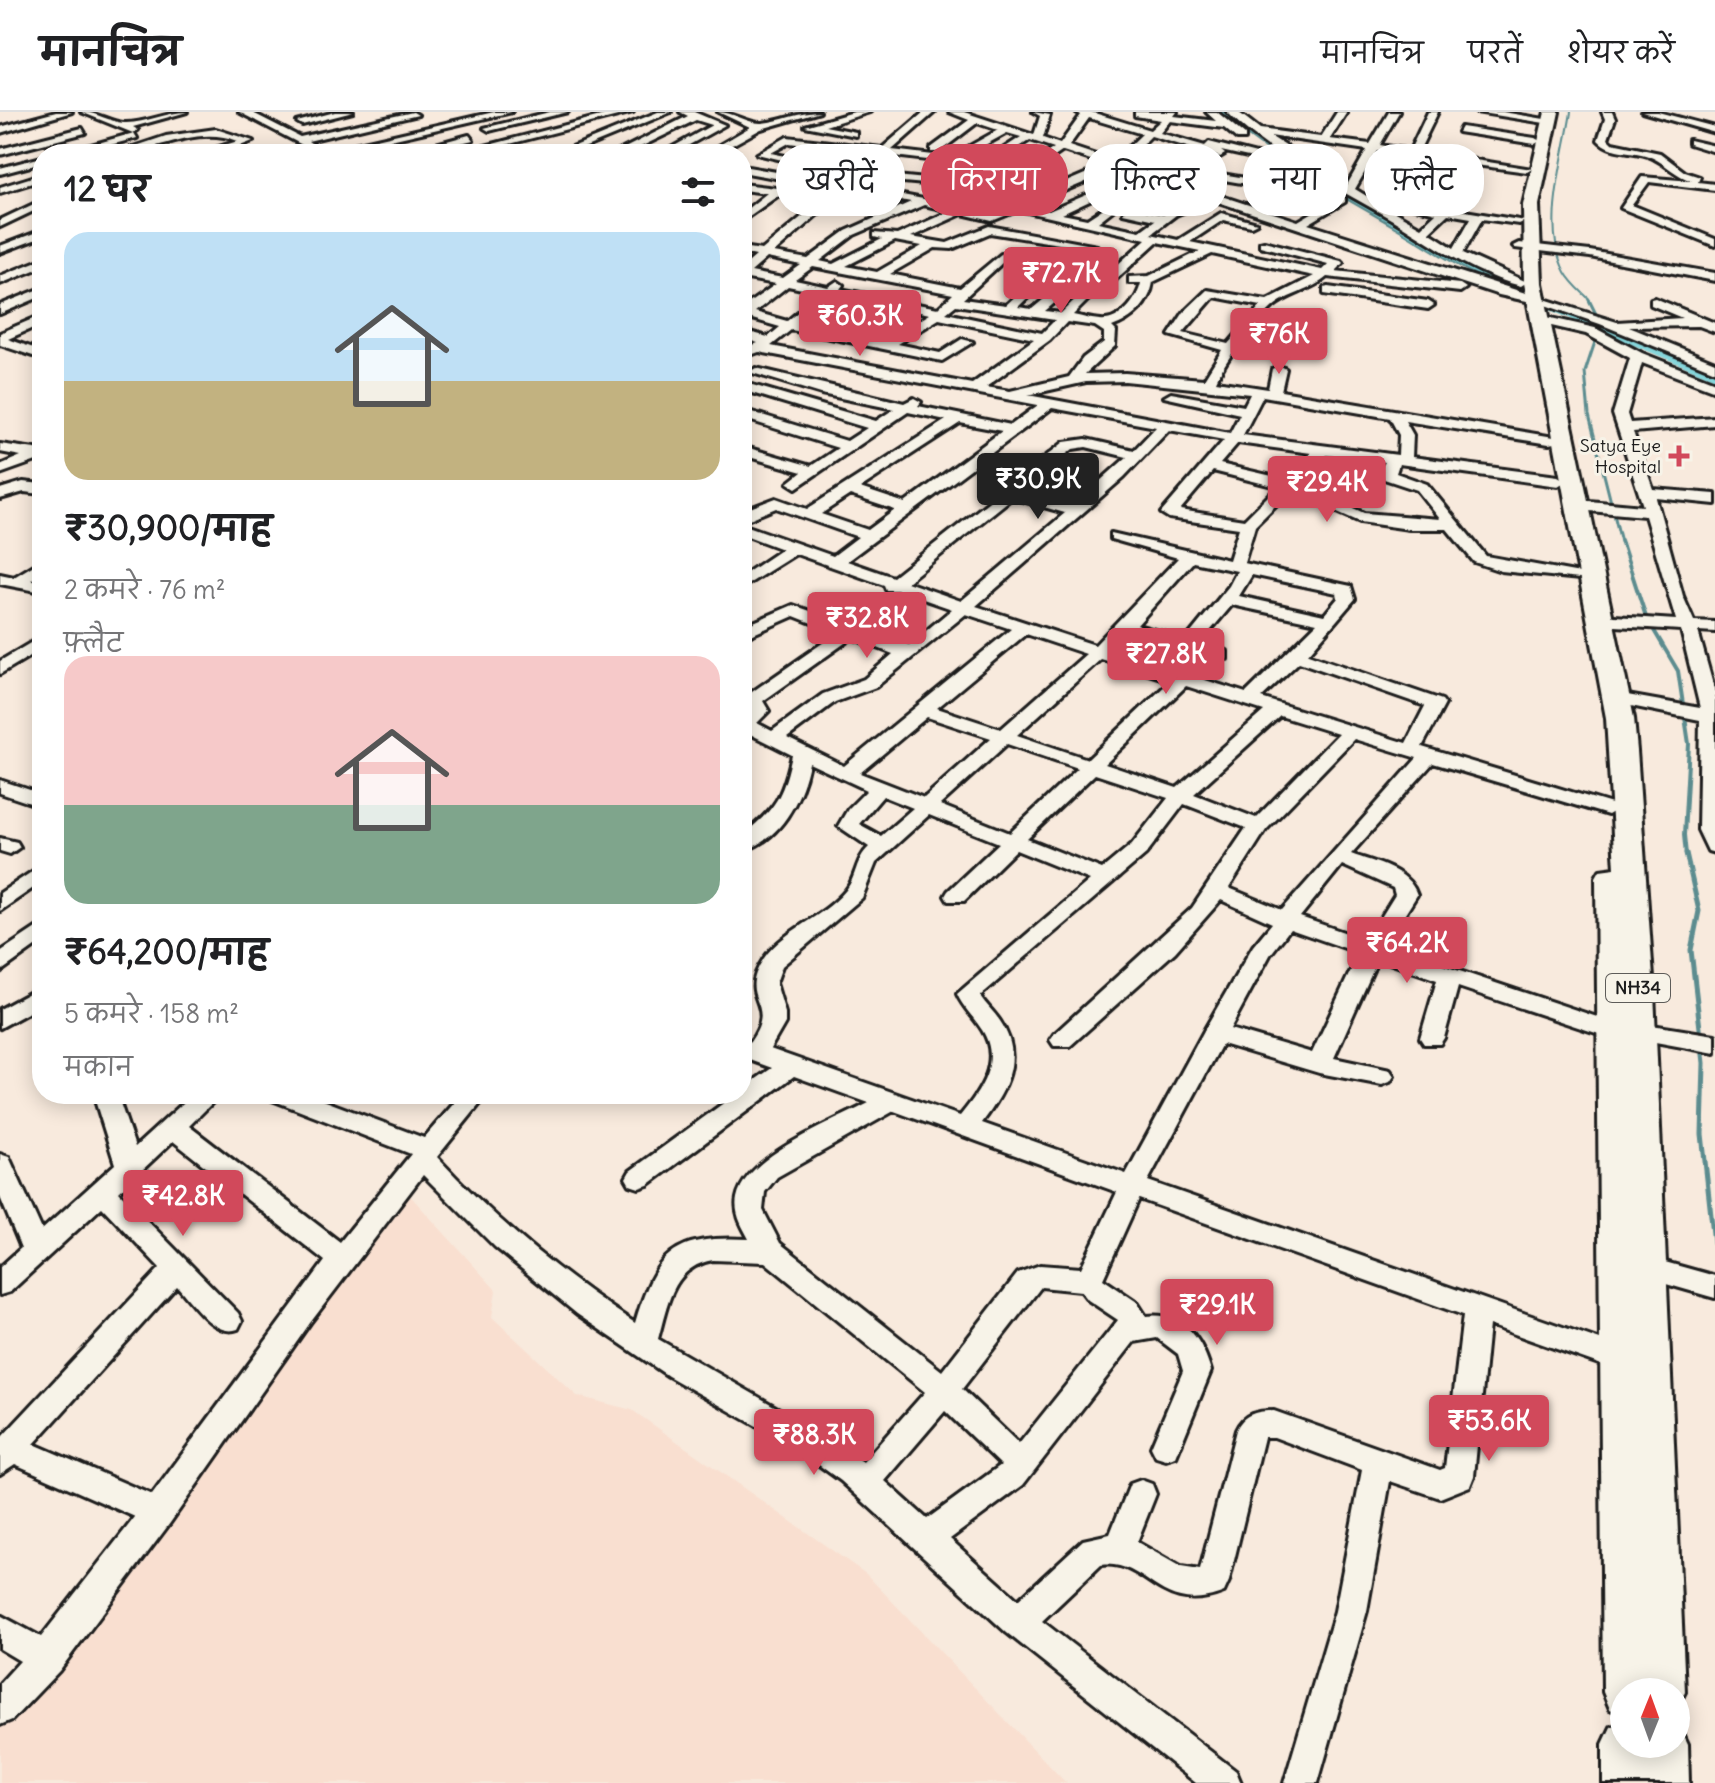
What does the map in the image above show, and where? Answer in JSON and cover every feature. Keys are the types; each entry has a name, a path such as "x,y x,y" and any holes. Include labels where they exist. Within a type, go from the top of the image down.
{"highway":[{"name":"NH34","path":"1532,245 1519,221 1527,169 1546,116"},
{"name":"NH34","path":"1546,116 1531,205 1532,245 1526,294 1549,440 1588,501 1574,576 1601,713 1647,1268 1638,1366 1627,1678"},
{"name":"NH34","path":"1526,294 1588,501 1612,621 1616,698 1623,751 1626,1031 1638,1366 1660,1678"},
{"path":"1628,1758 1628,1783"},
{"path":"1663,1758 1664,1783"}],"street":[{"path":"0,134 35,127 28,123 67,112"},
{"path":"91,112 142,134"},
{"path":"106,119 135,112"},
{"path":"123,126 182,112"},
{"path":"244,112 305,144"},
{"path":"302,122 348,112"},
{"path":"299,140 429,112"},
{"path":"391,144 507,112"},
{"path":"438,144 563,112"},
{"path":"497,144 628,112"},
{"path":"585,144 666,112"},
{"path":"723,112 758,127"},
{"path":"764,112 808,126 870,136"},
{"path":"892,144 930,112"},
{"path":"1021,144 1039,136 1045,115 1038,112"},
{"path":"1211,112 1253,144"},
{"path":"1232,112 1272,144"},
{"path":"1323,112 1341,113 1324,144"},
{"path":"1376,144 1394,112"},
{"path":"1420,144 1433,112"},
{"path":"1481,112 1546,116"},
{"path":"1607,112 1610,119 1604,142 1656,155 1700,185"},
{"path":"1647,112 1715,130"},
{"path":"1678,120 1690,112"},
{"path":"727,144 758,127 807,113"},
{"path":"1065,144 1084,113 1188,144"},
{"path":"410,114 452,129"},
{"path":"637,144 695,114 720,125 684,144"},
{"path":"937,144 969,116 999,114"},
{"path":"1138,114 1170,115 1226,125"},
{"path":"1139,144 1170,115"},
{"path":"780,133 863,116"},
{"path":"834,131 863,116"},
{"path":"969,116 1054,144"},
{"path":"50,118 109,142"},
{"path":"319,118 359,144"},
{"path":"102,144 207,119"},
{"path":"1184,143 1201,122"},
{"path":"980,144 1006,129"},
{"path":"153,144 217,130 248,141 238,144"},
{"path":"1461,130 1535,141"},
{"path":"0,152 82,131"},
{"path":"1256,131 1364,146"},
{"path":"0,134 28,145"},
{"path":"534,144 576,134"},
{"path":"1477,144 1491,134"},
{"path":"174,138 190,144"},
{"path":"884,138 912,141"},
{"path":"780,144 787,140 821,144"},
{"path":"1693,142 1710,150"},
{"path":"752,161 776,146"},
{"path":"762,154 776,157"},
{"path":"907,172 921,159"},
{"path":"0,171 32,163"},
{"path":"1484,163 1527,169"},
{"path":"1348,190 1364,164"},
{"path":"752,166 776,172"},
{"path":"0,190 32,180"},
{"path":"1715,187 1641,180 1625,207 1715,243"},
{"path":"1678,182 1671,195 1700,199"},
{"path":"752,188 776,191"},
{"path":"0,201 32,190"},
{"path":"752,210 776,192"},
{"path":"1348,197 1476,277 1485,286"},
{"path":"1227,201 1485,286 1526,294 1606,322 1715,367"},
{"path":"752,306 850,233 921,202"},
{"path":"0,224 32,208"},
{"path":"752,266 810,216"},
{"path":"836,267 943,216"},
{"path":"1047,216 1027,227 1096,242"},
{"path":"1059,216 1181,243 1215,242 1327,273 1526,294"},
{"path":"1089,223 1098,216"},
{"path":"1153,216 1163,218"},
{"path":"976,388 1045,337 1167,216"},
{"path":"1181,243 1221,216 1266,225 1281,219"},
{"path":"1299,225 1313,216"},
{"path":"1394,216 1590,331 1637,356 1715,387"},
{"path":"1422,233 1439,216"},
{"path":"1457,253 1478,216 1519,221"},
{"path":"886,217 924,227"},
{"path":"969,248 1105,279 1147,280 1246,222"},
{"path":"1069,271 1113,228"},
{"path":"878,235 951,246 988,229 1050,241 1096,242"},
{"path":"0,250 32,237"},
{"path":"887,345 939,314 1030,238"},
{"path":"1026,262 1050,241"},
{"path":"880,275 934,244"},
{"path":"1208,384 1216,367 1268,304 1311,285 1336,266 1335,261 1264,244"},
{"path":"1532,245 1562,245 1714,268"},
{"path":"1532,245 1606,257 1714,268"},
{"path":"1350,275 1360,262 1377,251"},
{"path":"752,252 880,275 1008,310 1101,325 1122,318 1148,290 1147,280"},
{"path":"1400,281 1415,263"},
{"path":"3,277 32,267"},
{"path":"1008,310 1053,267"},
{"path":"752,350 765,345 789,326 853,270"},
{"path":"752,276 1045,337"},
{"path":"1363,296 1380,279"},
{"path":"1328,291 1426,309 1438,285"},
{"path":"1032,315 1067,286"},
{"path":"1232,349 1181,338 1175,333 1211,293 1268,304"},
{"path":"0,310 32,296"},
{"path":"847,337 886,302"},
{"path":"1655,302 1715,328"},
{"path":"13,304 32,309"},
{"path":"752,316 942,357 967,342"},
{"path":"1606,322 1700,322"},
{"path":"0,340 32,324"},
{"path":"1074,380 1088,361 1110,343 1110,331 1101,325"},
{"path":"988,342 1006,329"},
{"path":"752,339 765,345 880,370 1049,403 1234,438 1400,460 1653,512"},
{"path":"0,340 32,352"},
{"path":"0,355 17,347"},
{"path":"1637,356 1620,414 1653,512 1675,596 1689,629 1711,708 1708,821 1715,846"},
{"path":"1248,525 1169,513 1234,438 1249,411 1266,394 1279,369"},
{"path":"850,396 880,370"},
{"path":"756,372 850,396 1011,429"},
{"path":"1012,395 1038,386 1074,380 1163,379 1549,440"},
{"path":"796,483 880,427 936,380"},
{"path":"752,389 880,427"},
{"path":"1171,397 1249,411"},
{"path":"834,563 1049,403"},
{"path":"1395,415 1406,435 1400,460 1388,468 1389,476 1422,487 1474,554 1489,563 1574,576"},
{"path":"752,416 850,447"},
{"path":"810,514 958,418"},
{"path":"1625,428 1715,421"},
{"path":"752,629 793,610 907,651 914,650 1076,511 1166,425"},
{"path":"892,586 1069,445 1086,443 1138,455"},
{"path":"0,448 32,453"},
{"path":"1189,646 1229,599 1241,567 1248,525 1321,451"},
{"path":"752,453 813,471"},
{"path":"0,470 32,458"},
{"path":"1210,466 1290,485 1360,517 1409,524 1452,524"},
{"path":"0,494 23,487 32,488"},
{"path":"850,490 908,509"},
{"path":"1012,493 1076,511"},
{"path":"1647,493 1715,499"},
{"path":"752,512 772,502 872,537"},
{"path":"752,533 892,586 1022,629 1608,809"},
{"path":"1117,536 1189,556 1345,590 1347,599 1329,621 1249,700"},
{"path":"752,576 794,548"},
{"path":"752,1048 771,1033 777,1017 765,992 769,967 858,890 862,868 882,846 1126,627 1189,556"},
{"path":"9,580 32,570"},
{"path":"9,580 32,585"},
{"path":"1229,599 1329,621"},
{"path":"1612,621 1689,629 1715,627"},
{"path":"1126,627 1221,655"},
{"path":"846,774 1022,629"},
{"path":"1689,629 1715,636"},
{"path":"752,718 760,711 753,702 755,698 850,632"},
{"path":"0,669 32,647"},
{"path":"774,738 829,698 870,683 907,651"},
{"path":"23,653 32,655"},
{"path":"927,1538 981,1500 1021,1463 1125,1331 1132,1316 1092,1289 1089,1280 1133,1185 1254,962 1421,752 1436,704 1295,655"},
{"path":"956,896 1182,680"},
{"path":"1616,698 1688,712 1711,708"},
{"path":"922,709 1095,766 1259,826"},
{"path":"965,1127 996,1085 1002,1054 993,1026 971,1003 968,994 1139,849 1180,796 1277,709"},
{"path":"752,728 846,774 925,808 1105,878"},
{"path":"1062,1040 1197,916 1218,891 1229,867 1259,826 1351,731"},
{"path":"752,837 782,813 793,798 802,751"},
{"path":"0,786 32,797"},
{"path":"880,788 855,813 848,826 882,846"},
{"path":"1319,1064 1372,949 1406,890 1396,880 1338,856"},
{"path":"0,904 32,880"},
{"path":"1218,891 1285,920 1626,1031 1699,1041"},
{"path":"0,964 32,939"},
{"path":"1432,1038 1450,975"},
{"path":"0,1020 32,1000"},
{"path":"1214,1033 1319,1064 1382,1076"},
{"path":"752,1052 1638,1366"},
{"path":"752,1095 791,1066"},
{"path":"892,1101 768,1170 754,1182 748,1196 748,1207 758,1232 771,1251 943,1389 993,1441 1021,1463"},
{"path":"108,1104 129,1167"},
{"path":"0,1284 35,1249 199,1104"},
{"path":"305,1104 425,1154 459,1198 587,1306 678,1367 804,1438 864,1482 1018,1622 1224,1783"},
{"path":"0,1708 47,1659 159,1513 244,1391 425,1154 468,1104"},
{"path":"639,1178 739,1104"},
{"path":"174,1128 344,1260"},
{"path":"2,1178 29,1225 35,1249"},
{"path":"102,1191 228,1321"},
{"path":"643,1343 658,1287 667,1269 681,1256 697,1250 722,1248 771,1251"},
{"path":"159,1513 6,1454 177,1268"},
{"path":"1647,1268 1704,1285"},
{"path":"864,1482 907,1438 1028,1281 1040,1276 1089,1280"},
{"path":"1018,1622 1094,1551 1105,1547 1119,1549 1189,1586 1203,1587 1213,1581 1251,1430 1259,1424 1274,1424 1440,1484 1459,1476 1477,1309"},
{"path":"1125,1331 1161,1326 1190,1347 1197,1371 1166,1447"},
{"path":"1301,1783 1351,1611 1378,1463"},
{"path":"1119,1549 1141,1494"},
{"path":"0,1631 47,1659"}],"shaded area":[{"path":"404,1189 496,1290 492,1317 577,1396 632,1410 866,1574 1066,1783 0,1783 0,1724"}],"water":[{"path":"1218,112 1227,112 1268,144 1259,144"},
{"path":"1348,194 1364,204 1364,210 1348,201"},
{"path":"1374,216 1384,216 1517,288 1518,292 1471,273"}],"waterway":[{"path":"1571,112 1556,193 1555,235 1565,272 1588,298"},
{"path":"1588,298 1601,324 1585,372 1589,415 1621,542"},
{"path":"1551,307 1715,376"},
{"path":"1621,540 1646,617 1678,671 1689,744 1684,835 1686,855"},
{"path":"1686,853 1699,911 1691,950 1704,1063 1702,1134 1715,1252"}],"place":[{"name":"Satya Eye Hospital","path":"1679,456"}]}
